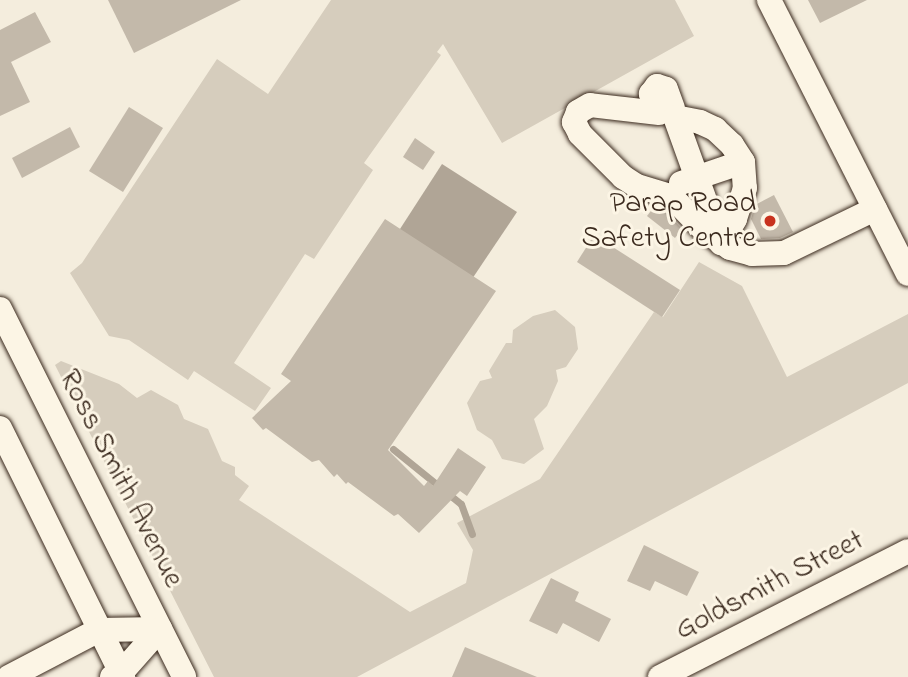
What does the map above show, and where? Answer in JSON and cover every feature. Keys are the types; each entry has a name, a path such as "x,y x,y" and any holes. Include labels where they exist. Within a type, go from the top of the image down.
{"street":[{"path":"769,0 908,274"},
{"path":"590,105 667,114 700,122 715,129 732,145 743,162 745,188 725,236 694,218 672,197 637,186 623,177 576,130 574,122 578,111 590,105"},
{"path":"667,114 694,218"},
{"path":"654,190 667,179 743,162"},
{"path":"684,175 736,250 763,253 792,251 875,209"},
{"name":"Ross Smith Avenue","path":"0,309 184,677"},
{"path":"0,428 99,630 118,676 160,629"},
{"name":"Goldsmith Street","path":"660,677 908,551"},
{"path":"9,677 99,630 160,629"}],"shaded area":[{"path":"331,0 675,0 694,36 502,143 443,44 437,52 441,55 364,163 373,170 314,259 305,254 234,363 271,388 255,411 194,371 188,380 129,340 109,336 70,273 82,263 217,59 268,94"},
{"path":"442,164 517,212 419,358 347,311"},
{"path":"699,262 742,286 787,377 908,314 908,383 357,677 214,677 55,365 61,361 119,384 137,398 151,390 178,405 184,419 208,429 222,461 235,467 235,475 249,486 239,500 410,612 466,583 473,550 457,523 540,479 654,312 663,317"},
{"path":"555,310 575,327 578,349 566,367 556,370 558,381 547,406 534,419 544,449 524,464 502,459 492,440 477,430 467,403 480,381 492,378 489,371 506,343 512,343 513,330 533,316"}],"building":[{"path":"108,0 241,0 134,53"},
{"path":"808,0 867,0 820,23"},
{"path":"35,12 51,42 11,62 30,102 0,116 0,30"},
{"path":"129,107 163,128 123,192 89,171"},
{"path":"70,127 80,147 22,178 12,158"},
{"path":"415,138 435,152 423,170 403,157"},
{"name":"Parap Road Safety Centre","path":"774,195 793,232 780,238 761,239 751,219 755,205"},
{"path":"654,207 664,210 682,229 675,238 647,216"},
{"path":"385,219 496,291 388,450 424,486 428,481 433,486 458,448 486,467 467,496 460,491 419,533 398,514 394,516 348,482 346,484 337,474 334,477 319,460 312,462 266,428 263,430 252,418 291,381 281,374"},
{"path":"594,235 680,290 662,317 577,262"},
{"path":"644,545 699,572 687,596 655,581 650,591 627,581"},
{"path":"551,578 579,592 575,601 611,619 599,642 563,623 557,634 529,621"},
{"path":"465,647 537,677 452,677"}],"waterway":[{"path":"393,449 461,504 472,534"}],"place":[{"name":"Parap Road Safety Centre","path":"770,221"}]}
